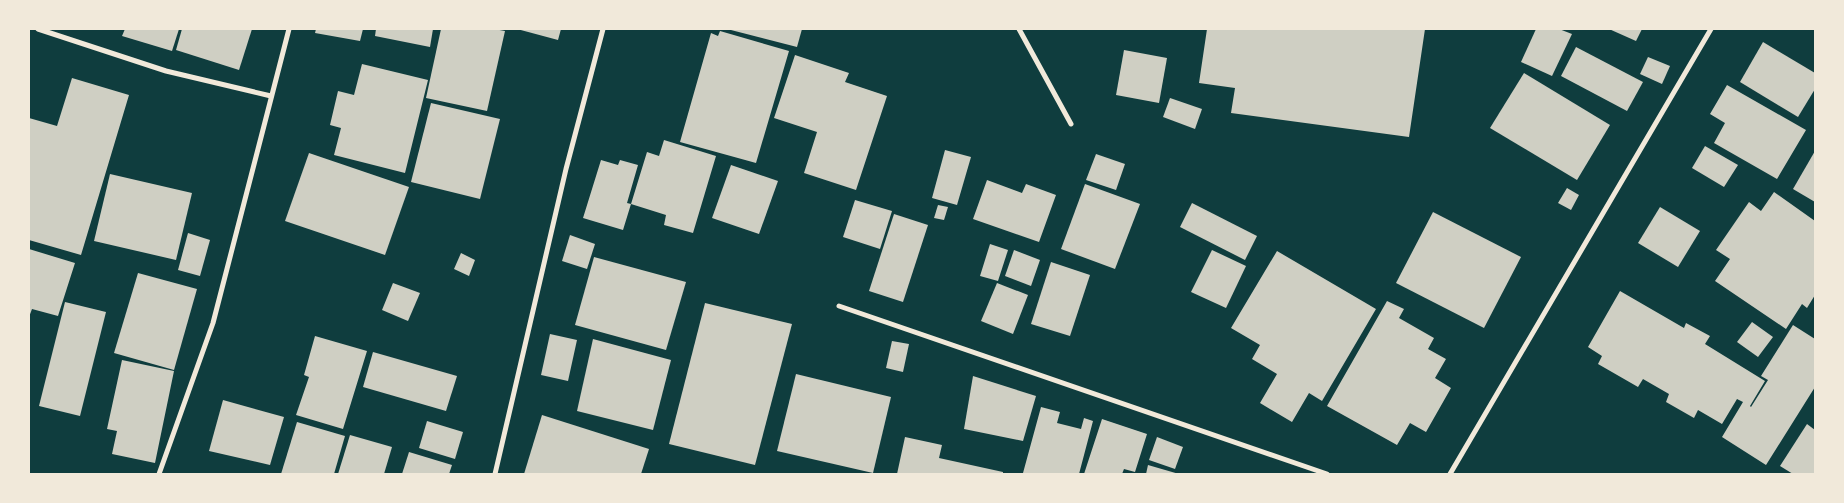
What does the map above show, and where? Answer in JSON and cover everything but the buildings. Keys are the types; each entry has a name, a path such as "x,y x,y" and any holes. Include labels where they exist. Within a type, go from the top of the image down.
{"street":[{"path":"38,29 166,71 271,96"},
{"path":"159,474 212,322 289,29"},
{"path":"495,474 566,169 603,29"},
{"path":"1019,29 1071,124"},
{"path":"1450,474 1711,29"},
{"path":"840,306 1327,474"}]}
